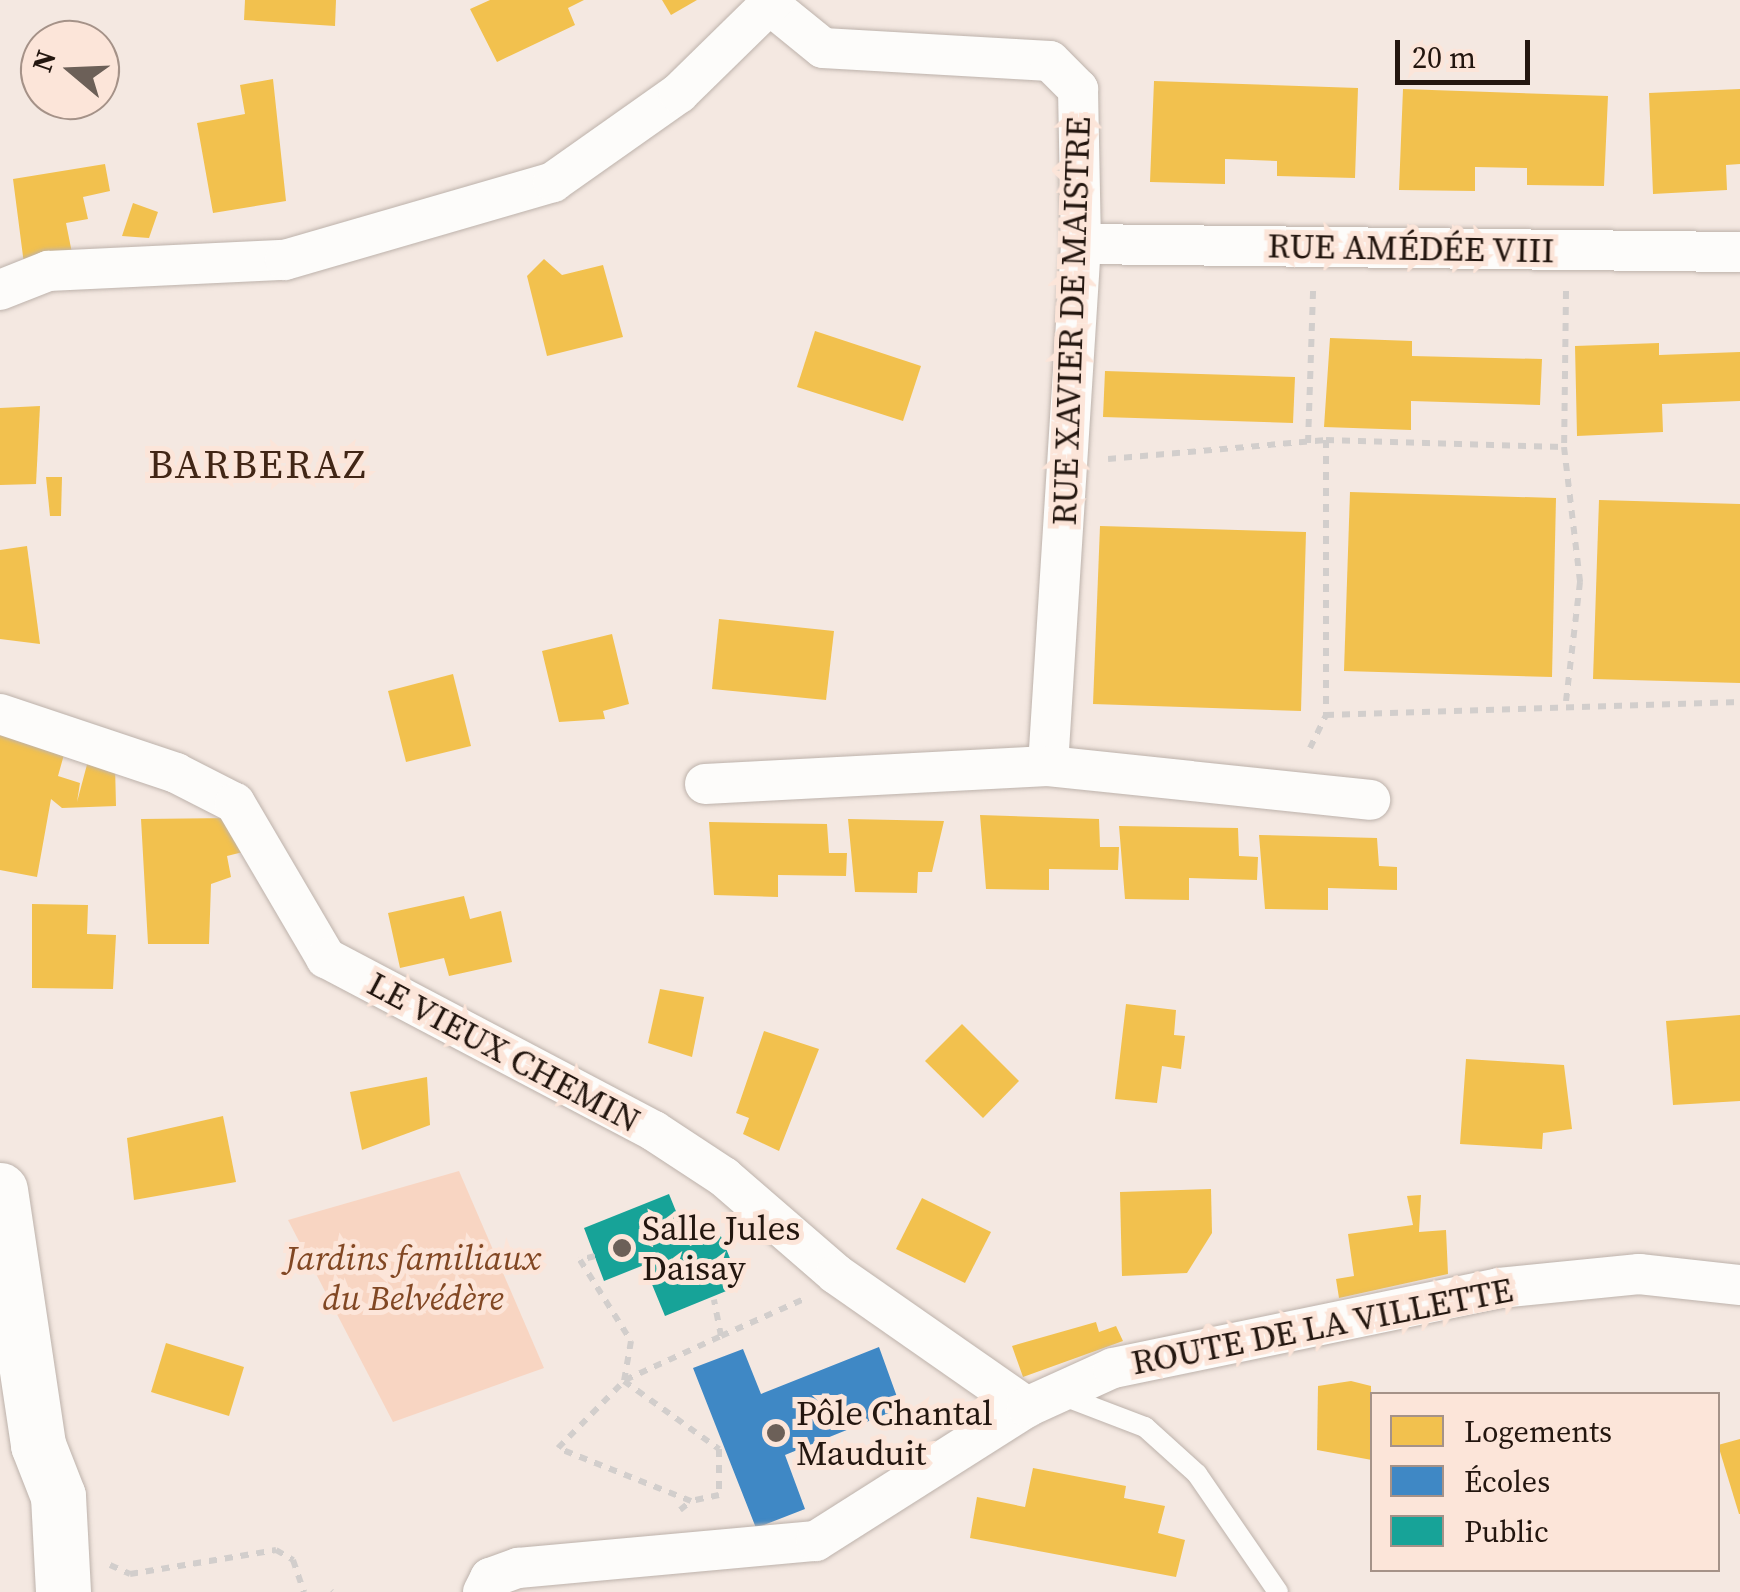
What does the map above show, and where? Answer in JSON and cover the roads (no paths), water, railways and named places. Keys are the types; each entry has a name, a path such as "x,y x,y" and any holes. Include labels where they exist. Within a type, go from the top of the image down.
{"main road":[{"path":"1,1205 38,1445 32,1592"},
{"path":"38,1445 58,1496 62,1592"}],"street":[{"name":"RUE XAVIER DE MAISTRE","path":"772,2 823,48 1050,61 1078,89 1081,244 1048,766"},
{"path":"0,290 48,271 285,260 554,182 680,93 772,2"},
{"name":"RUE AMÉDÉE VIII","path":"1081,244 1740,252"},
{"name":"LE VIEUX CHEMIN","path":"0,714 142,760 235,803 326,958 654,1131 844,1281 1043,1401"},
{"path":"705,784 1048,766 1370,800"},
{"name":"ROUTE DE LA VILLETTE","path":"483,1592 490,1578 518,1568 816,1540 1043,1401 1113,1368 1499,1288 1639,1274 1740,1285"}],"lane":[{"path":"1043,1401 1146,1426 1198,1474 1278,1592"}],"place":[{"name":"Salle Jules Daisay","path":"622,1248"},
{"name":"Pôle Chantal Mauduit","path":"776,1433"}],"district":[{"name":"BARBERAZ","path":"258,464"}],"park label":[{"name":"Jardins familiaux du Belvédère","path":"413,1278"}]}
